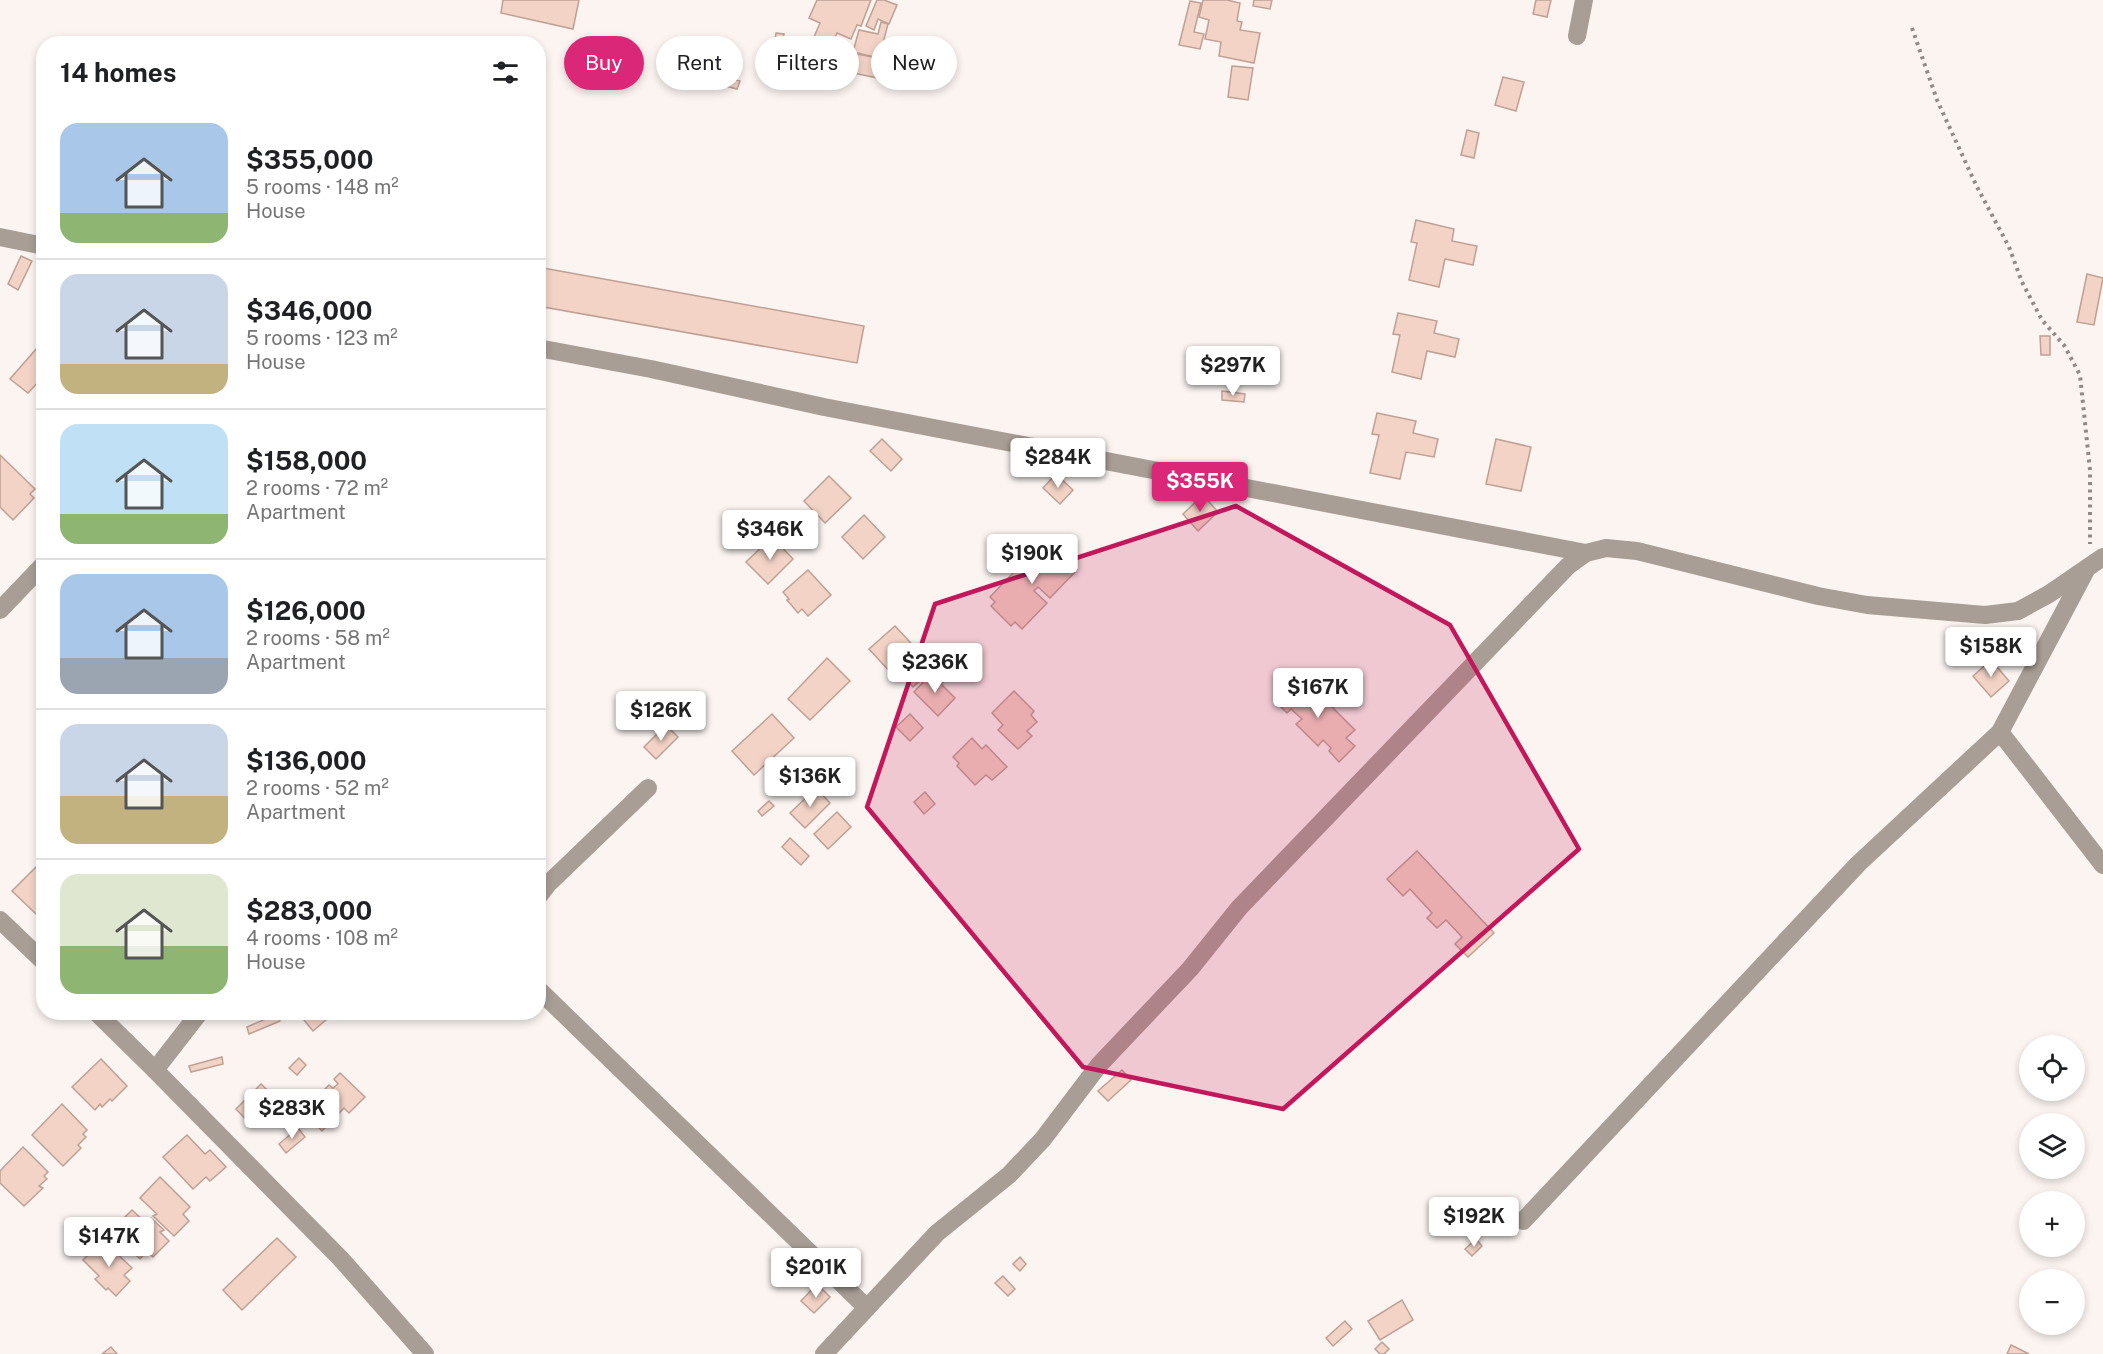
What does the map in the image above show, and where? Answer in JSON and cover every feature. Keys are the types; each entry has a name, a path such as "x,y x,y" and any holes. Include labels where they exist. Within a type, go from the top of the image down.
{"street":[{"path":"1577,36 1584,0"},
{"path":"0,237 36,244"},
{"path":"546,349 651,369 824,407 1586,553"},
{"path":"824,1354 937,1233 1009,1175 1043,1139 1099,1065 1160,1002 1239,908 1568,566 1586,553 1606,548 1637,551 1818,596 1868,605 1985,615 2018,611 2049,594 2103,557"},
{"path":"1522,1221 1858,864 2000,732 2087,568"},
{"path":"0,610 36,572"},
{"path":"2000,732 2103,865"},
{"path":"546,887 648,788"},
{"path":"0,920 36,954"},
{"path":"546,997 867,1308"},
{"path":"104,1020 341,1259 425,1354"},
{"path":"155,1070 194,1020"}],"path":[{"path":"1912,28 1937,100 1976,186 2008,247 2022,282 2042,320 2064,345 2080,375 2090,470 2091,533 2087,568"}],"highlighted area":[{"path":"1236,506 1450,625 1579,849 1283,1109 1083,1067 867,807 935,604"}],"building":[{"path":"503,0 579,0 573,29 501,13"},
{"path":"817,0 871,0 861,26 857,25 852,36 837,33 836,36 814,36 820,23 809,18"},
{"path":"877,0 897,5 889,24 878,19 874,30 866,26"},
{"path":"1203,0 1227,0 1240,3 1237,21 1242,22 1240,30 1260,33 1254,63 1219,56 1221,42 1205,39 1209,20 1199,17"},
{"path":"1254,0 1272,0 1270,9 1253,6"},
{"path":"1536,0 1551,0 1547,17 1533,14"},
{"path":"1190,1 1201,3 1194,32 1204,34 1200,49 1179,45"},
{"path":"881,22 888,24 885,36 871,36 871,56 859,53 859,30 878,34"},
{"path":"859,54 871,57 871,77 859,74"},
{"path":"1232,66 1253,68 1248,100 1228,97"},
{"path":"1503,77 1524,82 1516,111 1495,105"},
{"path":"1467,130 1479,133 1474,158 1461,155"},
{"path":"1416,220 1454,229 1452,241 1477,246 1473,265 1445,259 1439,287 1409,280 1417,243 1411,242"},
{"path":"21,256 32,261 18,290 8,284"},
{"path":"546,269 864,326 857,363 546,307"},
{"path":"2087,274 2103,278 2094,325 2077,322"},
{"path":"1398,313 1437,321 1434,333 1459,339 1455,357 1427,351 1421,379 1392,372 1400,335 1393,334"},
{"path":"2040,336 2050,336 2050,355 2041,355"},
{"path":"36,349 36,384 28,393 10,379"},
{"path":"1222,391 1245,394 1244,402 1222,400"},
{"path":"1377,413 1416,421 1413,433 1438,439 1434,457 1406,452 1400,479 1370,473 1379,435 1372,434"},
{"path":"882,439 902,459 891,471 870,451"},
{"path":"1496,439 1531,447 1521,491 1486,484"},
{"path":"0,455 35,489 30,494 34,498 13,520 0,507"},
{"path":"1056,474 1073,490 1060,504 1043,488"},
{"path":"829,476 851,498 825,523 804,501"},
{"path":"1203,495 1218,512 1198,531 1183,514"},
{"path":"864,515 885,537 863,559 842,537"},
{"path":"772,537 793,559 768,584 746,562"},
{"path":"1052,543 1071,560 1067,564 1075,572 1050,598 1038,587 1034,591 1047,603 1022,629 1015,622 1011,626 991,606 995,602 990,597 1041,544 1046,549"},
{"path":"808,570 831,595 808,616 802,609 798,613 783,592"},
{"path":"895,626 934,668 913,687 898,671 893,675 869,649"},
{"path":"827,658 850,681 810,720 788,699"},
{"path":"1991,660 2009,681 1991,697 1973,676"},
{"path":"934,671 944,681 941,684 955,698 938,716 914,692"},
{"path":"1299,679 1317,698 1320,695 1355,730 1346,738 1355,746 1339,762 1323,740 1318,746 1296,724 1302,719 1291,709 1287,713 1276,702"},
{"path":"1014,691 1034,711 1031,715 1037,722 1027,731 1032,736 1018,749 998,730 1003,725 992,713"},
{"path":"772,714 794,738 754,775 732,751"},
{"path":"910,714 923,728 910,741 896,727"},
{"path":"666,725 678,737 656,759 644,747"},
{"path":"972,738 982,749 986,745 1007,767 992,780 986,775 975,785 957,766 959,763 953,757"},
{"path":"816,788 830,803 805,828 790,813"},
{"path":"925,792 935,804 924,814 914,802"},
{"path":"769,801 774,806 762,816 758,811"},
{"path":"837,812 851,827 828,849 814,834"},
{"path":"790,838 809,856 801,865 782,847"},
{"path":"1417,851 1494,933 1468,957 1455,944 1462,937 1446,920 1437,928 1427,918 1432,913 1410,889 1403,896 1387,879"},
{"path":"36,867 36,914 12,891"},
{"path":"263,1020 280,1021 249,1034 247,1027"},
{"path":"304,1020 326,1020 313,1031"},
{"path":"222,1057 223,1064 191,1072 189,1066"},
{"path":"299,1058 306,1065 297,1075 289,1068"},
{"path":"101,1059 127,1086 112,1101 110,1099 102,1107 100,1104 95,1110 72,1087"},
{"path":"1122,1070 1131,1080 1108,1101 1098,1091"},
{"path":"340,1073 365,1097 349,1113 344,1108 322,1131 308,1116 322,1102 317,1097 329,1085 333,1088 338,1084 334,1079"},
{"path":"261,1084 279,1101 253,1127 236,1109"},
{"path":"62,1104 87,1130 83,1134 86,1137 78,1145 81,1148 63,1166 32,1135"},
{"path":"298,1128 305,1137 286,1153 279,1144"},
{"path":"187,1135 205,1154 210,1150 226,1167 210,1181 206,1177 193,1189 163,1157"},
{"path":"23,1147 48,1172 44,1176 47,1179 39,1186 43,1188 24,1206 0,1183 0,1171"},
{"path":"160,1177 190,1207 183,1214 189,1221 174,1236 153,1216 157,1214 140,1198"},
{"path":"132,1210 146,1223 151,1218 164,1230 160,1232 169,1241 153,1257 147,1251 140,1259 113,1229"},
{"path":"277,1238 296,1257 242,1310 223,1290"},
{"path":"1476,1239 1482,1246 1472,1256 1465,1249"},
{"path":"103,1240 132,1268 124,1275 130,1281 116,1296 95,1279 99,1276 83,1260"},
{"path":"1020,1257 1026,1264 1020,1271 1013,1264"},
{"path":"1003,1276 1015,1289 1008,1296 995,1283"},
{"path":"817,1284 830,1297 814,1313 801,1301"},
{"path":"1402,1300 1413,1320 1380,1340 1368,1321"},
{"path":"1345,1321 1352,1329 1333,1346 1326,1338"},
{"path":"1382,1342 1389,1349 1384,1354 1380,1354 1375,1349"},
{"path":"2011,1345 2029,1354 2007,1354"},
{"path":"111,1347 117,1354 102,1354"}]}
